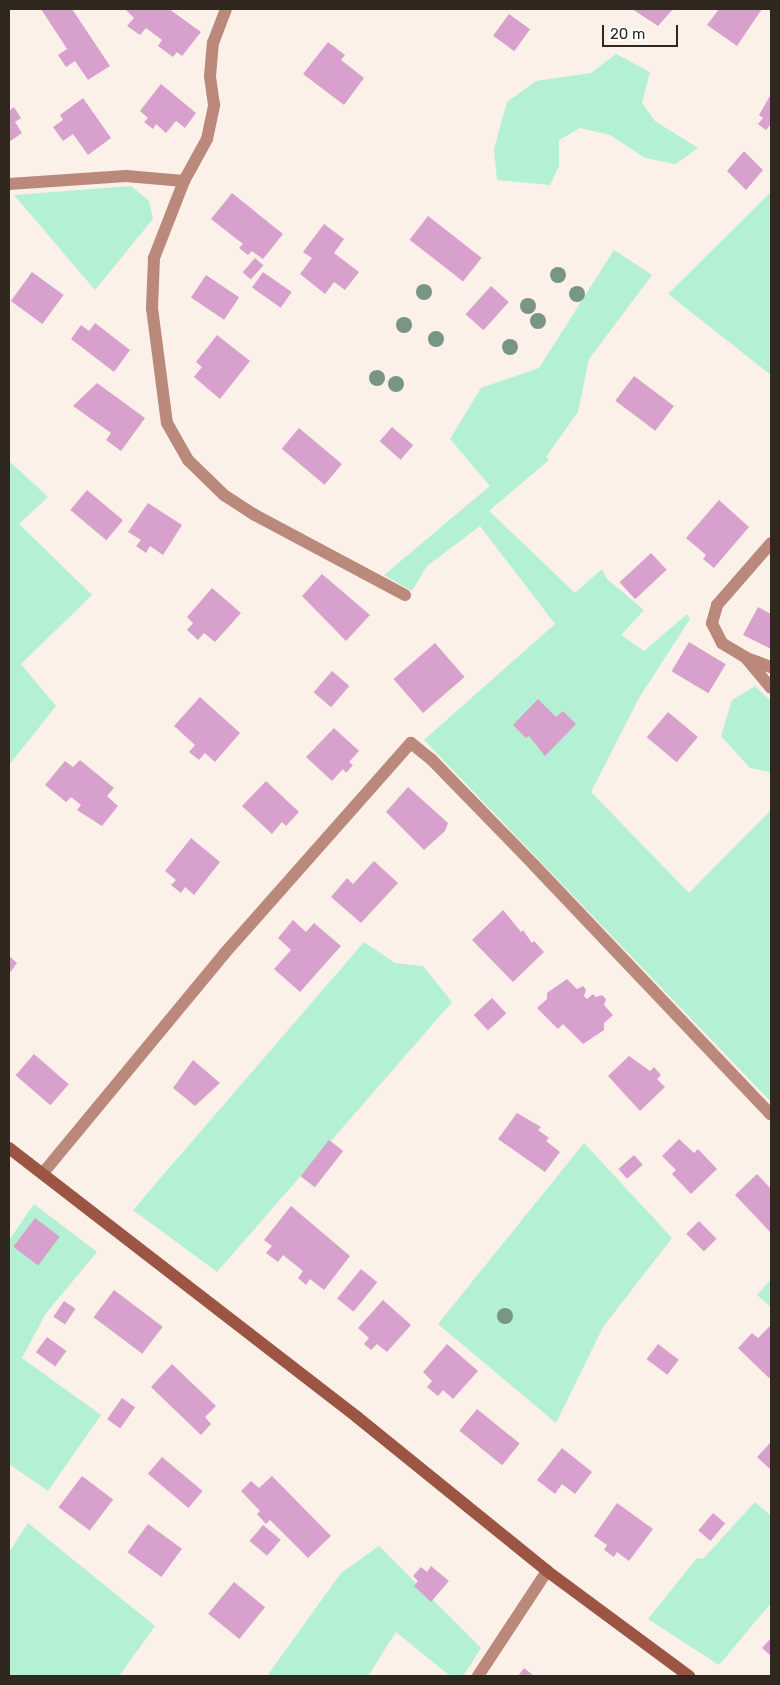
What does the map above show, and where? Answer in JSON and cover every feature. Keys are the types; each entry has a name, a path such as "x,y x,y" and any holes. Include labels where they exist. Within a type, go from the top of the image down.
{"street":[{"path":"226,9 213,43 210,76 214,105 207,140 184,181 154,258 152,308 167,423 188,460 224,495 255,515 404,595"},
{"path":"9,184 126,176 184,181"},
{"path":"771,543 717,605 712,623 722,643 745,657 771,667"},
{"path":"745,657 771,688"},
{"path":"43,1173 224,954 411,743 431,759 534,865 771,1114"},
{"path":"9,1148 357,1417 547,1571 689,1676"},
{"path":"478,1676 547,1571"}],"green space":[{"path":"616,54 650,72 642,103 655,121 698,148 676,164 645,158 610,135 580,128 559,140 559,166 550,185 497,180 494,149 507,102 536,81 591,73"},
{"path":"131,186 149,201 153,219 95,290 14,195"},
{"path":"771,192 771,375 668,294"},
{"path":"614,250 652,275 589,359 578,412 546,457 549,460 489,511 575,593 602,569 607,579 644,610 621,635 644,651 687,614 690,619 639,698 591,792 689,893 771,810 771,1102 424,740 555,624 480,526 427,566 412,591 384,575 490,486 450,439 481,388 539,368"},
{"path":"9,461 48,497 19,524 92,595 21,664 56,706 9,765"},
{"path":"755,686 771,701 771,772 750,768 721,736 732,700"},
{"path":"364,942 395,963 423,966 452,1002 217,1272 133,1210"},
{"path":"584,1143 672,1238 603,1327 556,1423 438,1324"},
{"path":"34,1204 97,1252 46,1313 22,1358 101,1415 48,1491 9,1464 9,1240"},
{"path":"771,1279 771,1307 757,1295"},
{"path":"755,1502 771,1516 771,1603 719,1665 648,1619 697,1558 703,1559"},
{"path":"28,1523 155,1626 119,1676 9,1676 9,1552"},
{"path":"379,1546 481,1648 463,1676 450,1676 396,1632 368,1676 267,1676 341,1573"}],"building":[{"path":"41,9 72,9 110,66 88,80 75,61 66,67 58,55 67,49"},
{"path":"125,9 169,9 201,32 182,56 177,52 173,57 158,46 162,40 146,28 140,35 127,26 134,18"},
{"path":"632,9 673,9 658,26"},
{"path":"719,9 762,9 737,46 707,25"},
{"path":"509,14 530,29 514,51 493,36"},
{"path":"328,42 345,55 341,60 364,78 344,105 303,74"},
{"path":"161,84 196,113 185,128 176,121 166,133 156,124 153,129 144,122 148,118 140,111"},
{"path":"771,94 771,124 766,130 758,124 763,118 759,115"},
{"path":"83,98 111,138 88,155 73,134 63,141 53,127 63,120 60,115"},
{"path":"14,107 21,118 15,122 22,133 9,142 9,111"},
{"path":"744,151 763,170 746,190 727,171"},
{"path":"232,193 283,234 263,259 252,251 248,255 239,248 243,244 211,219"},
{"path":"428,216 482,258 463,282 410,240"},
{"path":"324,224 344,239 334,253 359,272 345,290 334,282 325,294 300,274 312,258 303,252"},
{"path":"255,258 263,265 251,280 243,272"},
{"path":"32,272 64,295 42,324 11,301"},
{"path":"263,272 292,292 281,308 252,288"},
{"path":"206,275 239,297 224,320 191,297"},
{"path":"491,286 509,302 483,330 466,314"},
{"path":"95,323 130,350 114,372 71,339 81,325 89,331"},
{"path":"217,335 250,361 220,399 194,377 202,367 196,362"},
{"path":"634,376 674,406 655,431 615,401"},
{"path":"97,383 145,418 121,451 106,440 111,433 73,406"},
{"path":"392,427 413,445 401,460 380,441"},
{"path":"299,428 342,464 325,485 282,449"},
{"path":"87,490 123,520 106,540 70,510"},
{"path":"719,500 749,527 714,568 703,559 706,555 686,538"},
{"path":"148,503 182,525 163,555 150,546 146,553 136,546 141,540 128,532"},
{"path":"651,553 667,570 635,599 620,582"},
{"path":"322,574 370,615 346,641 302,596"},
{"path":"212,588 241,613 215,642 204,633 198,640 187,630 193,623 187,617"},
{"path":"758,607 771,614 771,649 743,635"},
{"path":"689,642 726,664 708,693 671,671"},
{"path":"435,643 465,677 423,713 393,679"},
{"path":"332,671 349,686 331,707 314,692"},
{"path":"200,697 240,733 215,762 205,753 199,760 189,752 195,745 174,726"},
{"path":"538,699 556,717 563,711 576,724 545,756 529,736 526,738 513,725"},
{"path":"668,712 698,737 677,762 647,737"},
{"path":"334,728 359,751 349,762 353,765 346,773 343,769 332,781 306,757"},
{"path":"80,760 114,788 107,796 118,806 102,826 77,810 81,805 71,797 66,802 45,785 65,761 73,767"},
{"path":"266,781 299,812 286,826 282,822 272,834 242,806"},
{"path":"408,787 448,823 445,831 424,850 386,812"},
{"path":"191,838 220,862 194,895 185,887 181,893 171,885 176,880 165,871"},
{"path":"374,861 398,883 361,923 331,897 347,878 353,884"},
{"path":"503,910 521,932 523,930 532,943 534,941 544,952 513,982 472,940"},
{"path":"293,920 306,932 314,923 341,946 300,992 274,969 291,950 278,938"},
{"path":"9,956 17,963 9,974"},
{"path":"567,979 577,989 583,986 586,990 584,996 587,999 593,994 596,997 602,995 606,999 604,1005 613,1015 604,1023 604,1030 583,1044 563,1024 558,1029 537,1008 547,999 547,993"},
{"path":"492,998 506,1013 488,1030 474,1015"},
{"path":"34,1054 69,1084 50,1105 16,1075"},
{"path":"629,1056 650,1071 654,1067 661,1075 657,1079 665,1087 640,1111 608,1076"},
{"path":"193,1060 220,1083 195,1106 173,1088"},
{"path":"517,1113 541,1127 538,1130 549,1138 546,1141 560,1152 545,1172 498,1139"},
{"path":"679,1139 694,1153 698,1149 717,1169 691,1194 672,1174 676,1170 662,1156"},
{"path":"329,1140 343,1151 315,1187 301,1176"},
{"path":"634,1155 643,1165 627,1179 618,1169"},
{"path":"757,1174 771,1189 771,1233 735,1195"},
{"path":"291,1206 350,1256 324,1290 310,1279 306,1285 298,1278 303,1271 283,1255 278,1262 266,1253 272,1246 264,1240"},
{"path":"35,1218 60,1237 38,1265 13,1247"},
{"path":"699,1221 717,1239 704,1251 686,1234"},
{"path":"361,1269 377,1282 353,1312 337,1299"},
{"path":"114,1290 163,1327 142,1354 94,1317"},
{"path":"383,1300 411,1325 387,1352 377,1344 371,1350 364,1344 369,1338 358,1328"},
{"path":"64,1301 76,1309 65,1325 53,1317"},
{"path":"770,1326 771,1376 769,1378 738,1348 752,1333 758,1338"},
{"path":"47,1337 66,1351 55,1366 36,1352"},
{"path":"447,1344 478,1371 453,1399 443,1390 438,1396 427,1387 432,1381 423,1372"},
{"path":"658,1344 679,1360 667,1375 647,1359"},
{"path":"172,1364 216,1406 205,1417 211,1424 201,1435 151,1387"},
{"path":"122,1398 135,1407 120,1428 107,1419"},
{"path":"477,1409 520,1444 502,1465 459,1431"},
{"path":"771,1442 771,1470 757,1457"},
{"path":"562,1448 592,1472 575,1494 562,1484 555,1494 537,1480"},
{"path":"162,1457 203,1491 188,1508 148,1474"},
{"path":"82,1476 113,1499 90,1531 59,1507"},
{"path":"272,1476 331,1536 308,1558 270,1520 266,1524 257,1514 260,1511 241,1491 251,1481 259,1488"},
{"path":"617,1503 653,1529 629,1561 617,1552 614,1557 604,1550 607,1545 594,1536"},
{"path":"713,1513 725,1523 710,1541 698,1531"},
{"path":"148,1524 182,1549 161,1577 127,1552"},
{"path":"263,1525 281,1540 267,1556 250,1541"},
{"path":"431,1566 449,1581 431,1602 414,1586 418,1581 413,1576 421,1567 427,1572"},
{"path":"234,1582 265,1607 239,1639 208,1614"},
{"path":"771,1638 771,1656 762,1648"},
{"path":"524,1668 534,1676 518,1676"}]}
